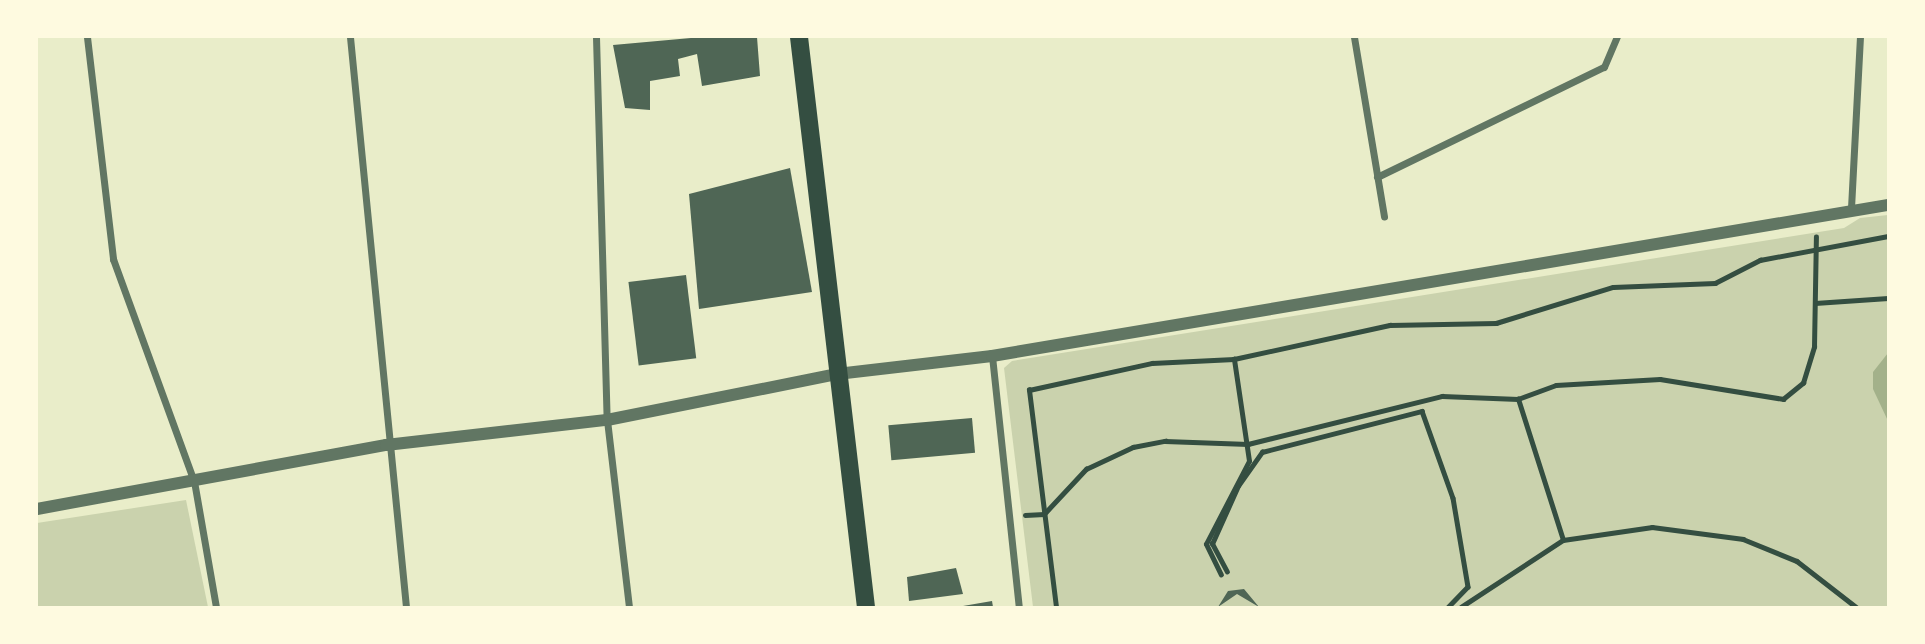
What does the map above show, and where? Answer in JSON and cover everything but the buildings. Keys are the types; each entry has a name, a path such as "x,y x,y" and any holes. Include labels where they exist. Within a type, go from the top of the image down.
{"main road":[{"path":"799,37 866,607"}],"street":[{"path":"87,37 113,259 194,481 216,607"},
{"path":"350,37 386,445 407,607"},
{"path":"596,37 607,420 629,607"},
{"path":"1354,37 1384,217"},
{"path":"1377,177 1604,67 1617,37"},
{"path":"1851,208 1860,37"},
{"path":"37,509 386,445 607,420 837,374 992,356 1851,208 1888,205"},
{"path":"992,356 1019,607"}],"path":[{"path":"1044,514 1086,470 1133,447 1165,441 1248,444 1442,396 1518,399 1556,385 1660,379 1783,399 1803,383 1814,347 1817,247 1814,215"},
{"path":"1056,607 1029,390 1152,363 1234,359 1390,325 1496,323 1613,287 1714,283 1760,260 1817,247 1888,236"},
{"path":"1815,303 1888,298"},
{"path":"1234,359 1249,461 1206,544 1224,573 1212,544 1238,486 1262,452 1422,411 1453,498 1468,587 1449,607"},
{"path":"1518,399 1563,540"},
{"path":"1461,607 1491,581 1563,540 1652,527 1743,539 1797,561 1856,607"}],"shaded area":[{"path":"1888,215 1888,607 1033,607 1004,368 1012,361 1844,228 1860,218"},
{"path":"1888,353 1888,421 1873,389 1873,372"},
{"path":"186,500 208,607 37,607 37,523"}]}
